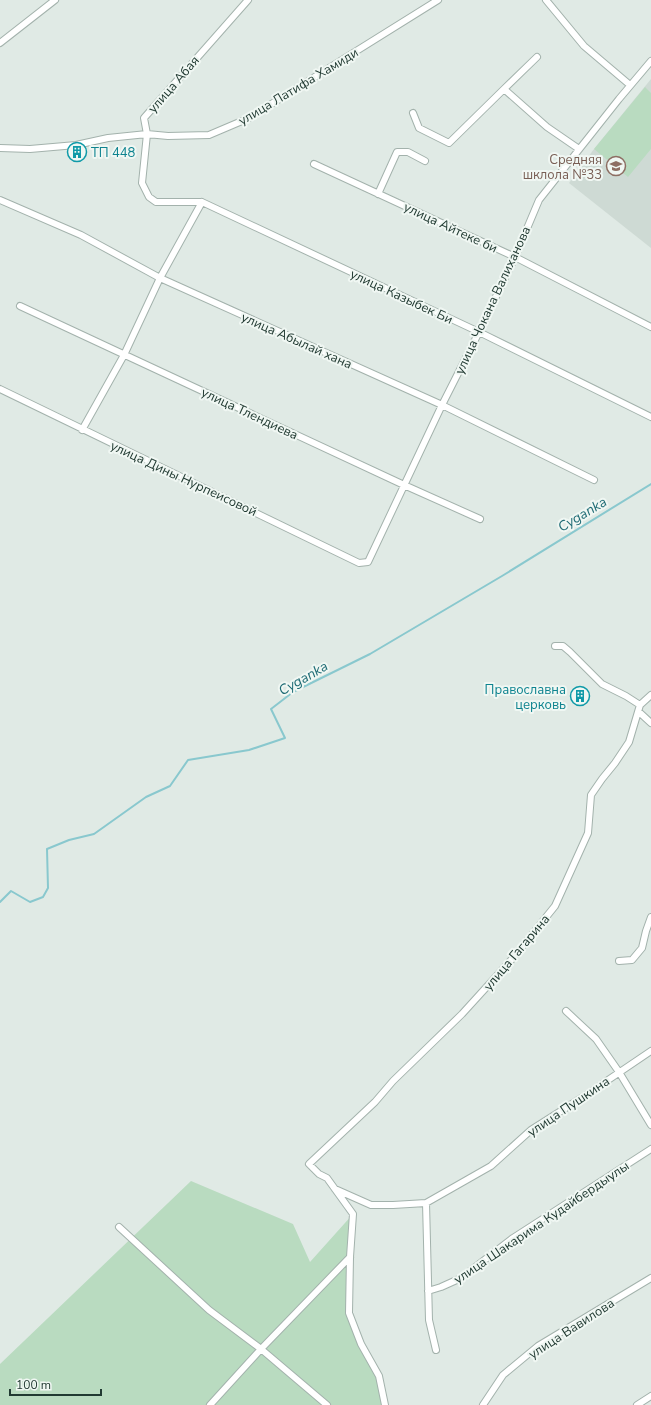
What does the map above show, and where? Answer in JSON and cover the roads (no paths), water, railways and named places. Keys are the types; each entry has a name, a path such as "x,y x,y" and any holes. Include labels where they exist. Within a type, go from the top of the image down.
{"street":[{"path":"0,43 55,0"},
{"name":"улица Абая","path":"147,134 144,118 248,0"},
{"name":"улица Латифа Хамиди","path":"147,134 168,136 209,135 249,118 438,0"},
{"path":"546,0 584,46 630,85"},
{"path":"413,113 419,128 449,143 537,57"},
{"name":"улица Чокана Валиханова","path":"368,562 442,405 515,257 539,200 630,85 651,61"},
{"path":"504,89 547,127 579,149"},
{"path":"0,148 30,149 76,145 108,138 147,134"},
{"name":"улица Казыбек Би","path":"147,134 142,183 149,197 156,202 202,202 479,332 651,417"},
{"path":"378,194 397,152 408,152 426,161"},
{"name":"улица Айтеке би","path":"314,164 515,257 651,327"},
{"name":"улица Абылай хана","path":"0,200 81,236 160,278 442,405 594,480"},
{"path":"82,430 124,355 160,278 202,202"},
{"name":"улица Тлендиева","path":"20,306 480,519"},
{"name":"улица Дины Нурпеисовой","path":"0,389 359,563 368,562"},
{"path":"555,646 563,646 602,684 640,705 651,695"},
{"name":"улица Гагарина","path":"334,1188 327,1178 319,1174 309,1164 375,1102 393,1081 462,1014 514,958 555,906 588,833 591,795 629,742 640,705"},
{"path":"638,712 651,723"},
{"path":"619,961 632,960 642,948 651,917"},
{"path":"566,1012 596,1039 619,1072 651,1125"},
{"name":"улица Пушкина","path":"334,1188 371,1205 426,1203 491,1166 531,1130 651,1051"},
{"name":"улица Шакарима Кудайбердыулы","path":"428,1290 441,1287 461,1278 513,1238 651,1149"},
{"path":"334,1188 353,1214 348,1313 361,1344 379,1376 385,1405"},
{"path":"426,1203 429,1320 436,1350"},
{"path":"119,1227 209,1310 261,1349 327,1405"},
{"path":"210,1405 261,1349 350,1257"},
{"name":"улица Вавилова","path":"483,1405 504,1375 538,1346 651,1278"},
{"path":"637,1405 651,1396"}],"waterway":[{"name":"Cyganka","path":"0,902 11,891 30,902 43,897 48,888 47,849 69,840 94,834 146,797 170,786 188,760 249,750 285,738 271,709 293,692 370,654 502,576 651,484"}],"place":[{"name":"ТП 448","path":"77,152"},
{"name":"Средняя шклола №33","path":"616,166"},
{"name":"Православна церковь","path":"580,696"}]}
